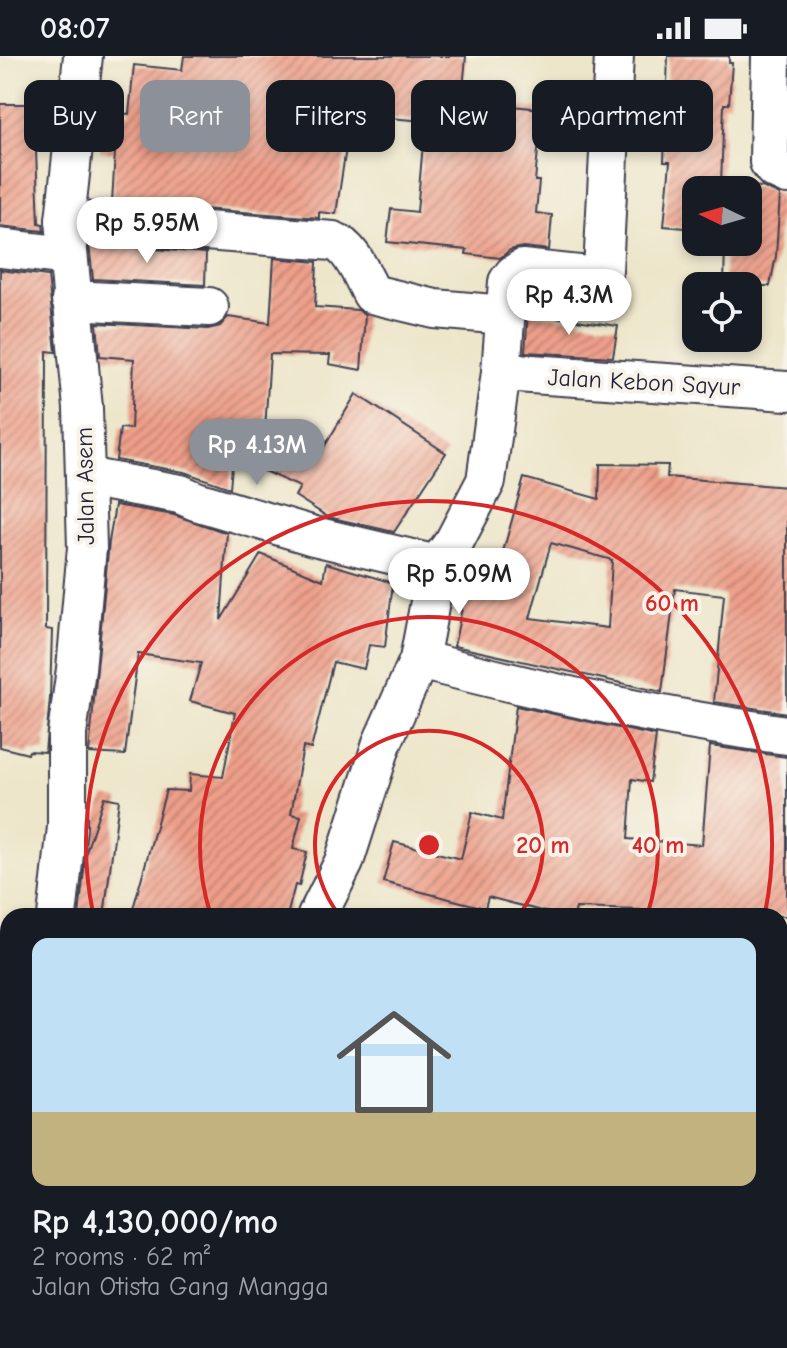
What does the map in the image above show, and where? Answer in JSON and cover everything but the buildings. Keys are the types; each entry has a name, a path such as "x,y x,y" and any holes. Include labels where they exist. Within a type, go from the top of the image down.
{"street":[{"name":"Jalan Asem","path":"58,908 67,827 67,734 87,548 83,408 67,238 83,56"},
{"path":"321,908 344,862 382,743 419,660 437,565 454,542 486,481 501,372 508,282 522,269 598,277 603,271 614,56"},
{"path":"771,56 769,162 774,169 787,175"},
{"path":"0,248 67,238 333,241 340,243 352,258 372,294 435,309 505,315"},
{"path":"71,300 209,307"},
{"name":"Jalan Kebon Sayur","path":"501,372 787,391"},
{"path":"87,485 96,479 180,494 314,536 437,565"},
{"path":"419,660 535,690 680,719 787,735"}]}
